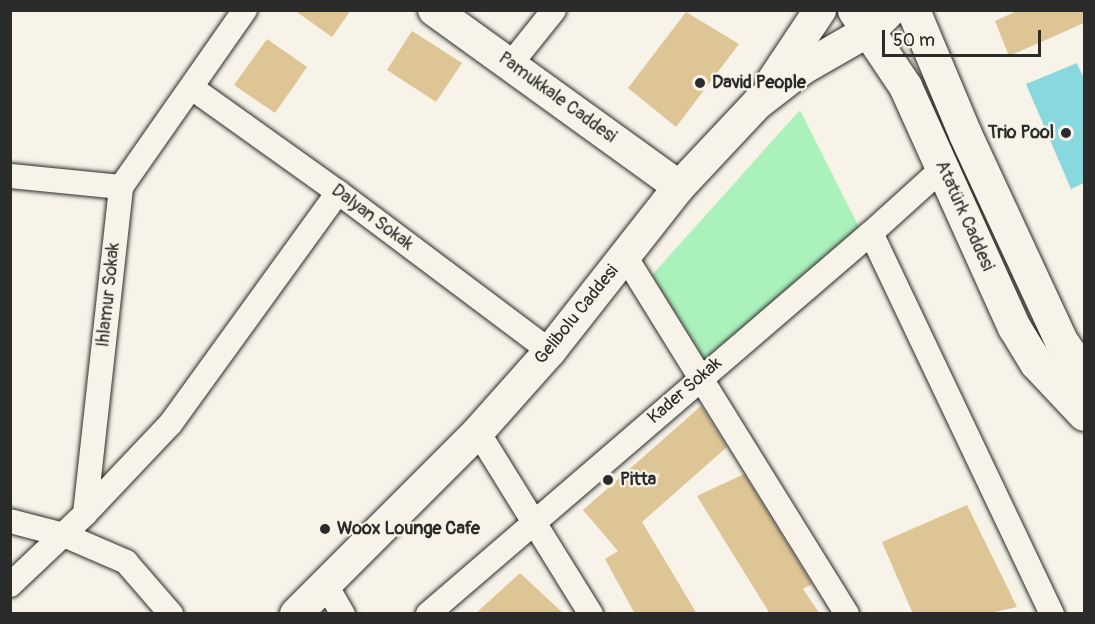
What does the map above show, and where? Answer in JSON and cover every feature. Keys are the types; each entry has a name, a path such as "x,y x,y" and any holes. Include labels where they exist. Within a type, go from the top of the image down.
{"main road":[{"name":"Atatürk Caddesi","path":"914,10 965,134 1061,341 1084,374"},
{"name":"Atatürk Caddesi","path":"870,17 905,86 1014,327 1036,363 1084,414"}],"street":[{"name":"Ihlamur Sokak","path":"85,514 120,187 245,10"},
{"name":"Pamukkale Caddesi","path":"434,10 679,187"},
{"path":"510,65 554,10"},
{"path":"758,103 813,16"},
{"name":"Gelibolu Caddesi","path":"296,614 478,432 550,351 679,187 758,103 870,17"},
{"name":"Dalyan Sokak","path":"192,87 338,192 550,351"},
{"name":"Kader Sokak","path":"428,614 871,233 942,168"},
{"path":"10,176 120,187"},
{"path":"10,585 85,514 171,423 338,192"},
{"path":"871,233 1052,614"},
{"path":"625,256 847,614"},
{"path":"478,432 591,614"},
{"path":"10,521 64,535 126,562 171,614"},
{"path":"326,585 343,614"}],"green space":[{"path":"800,110 862,233 704,359 652,275"}],"water":[{"name":"Trio Pool","path":"1077,63 1084,79 1084,183 1071,189 1026,84"}],"building":[{"path":"294,10 351,10 332,37"},
{"path":"1019,10 1084,10 1084,23 1009,56 995,21"},
{"path":"686,12 739,44 676,127 628,88"},
{"path":"412,31 462,63 436,102 387,70"},
{"path":"267,39 307,67 275,113 234,85"},
{"path":"701,406 727,447 642,522 697,614 635,614 605,559 618,551 583,510"},
{"path":"744,474 812,584 803,589 820,614 770,614 697,496"},
{"path":"967,505 1017,607 986,614 913,614 882,542"},
{"path":"520,573 564,614 475,614"}],"place":[{"name":"David People","path":"700,83"},
{"name":"Trio Pool","path":"1066,133"},
{"name":"Pitta","path":"608,480"},
{"name":"Woox Lounge Cafe","path":"325,529"}]}
